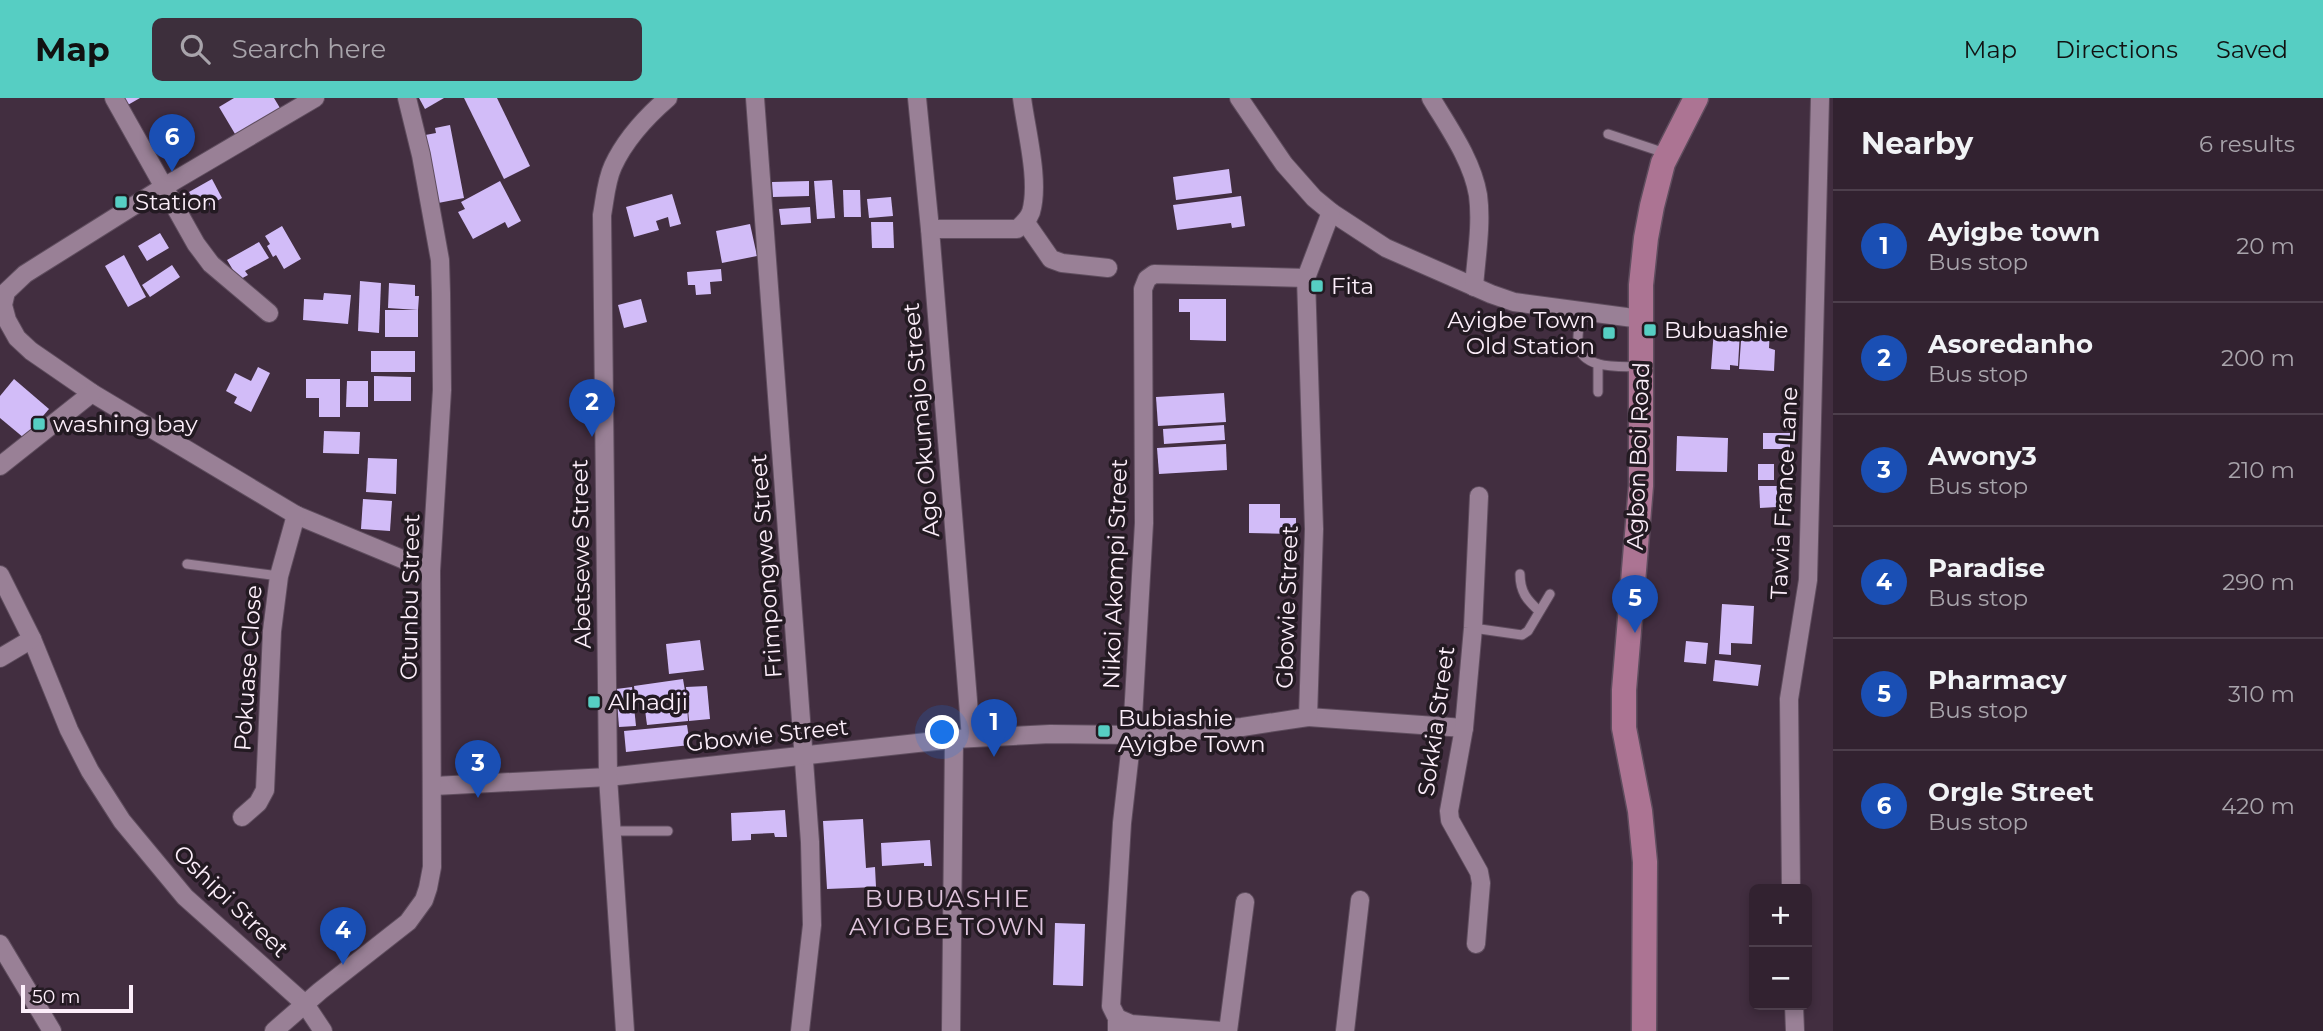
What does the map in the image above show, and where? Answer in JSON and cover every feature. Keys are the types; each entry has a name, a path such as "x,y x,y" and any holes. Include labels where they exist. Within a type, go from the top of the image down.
{"street":[{"path":"114,98 162,188 196,244 211,264 269,313"},
{"name":"Otunbu Street","path":"274,1031 408,922 424,900 432,867 434,786 431,571 442,390 440,260 421,155 407,98"},
{"name":"Abetsewe Street","path":"625,1031 608,777 602,215 612,168 648,115 668,98"},
{"name":"Frimpongwe Street","path":"755,98 810,842 812,925 800,1031"},
{"name":"Ago Okumajo Street","path":"917,98 930,229 963,739 951,1031"},
{"path":"930,229 1017,229 1026,223 1031,212 1033,171 1022,98"},
{"path":"1239,98 1299,182 1331,212 1386,248 1514,302 1641,319"},
{"path":"1431,98 1456,140 1477,192 1479,208 1474,287"},
{"name":"Agbon Boi Road","path":"1644,1031 1644,862 1640,811 1624,729 1624,690 1641,486 1640,285 1655,189 1667,154 1696,98"},
{"name":"Tawia France Lane","path":"1791,884 1789,699 1808,580 1820,98"},
{"path":"307,100 25,274 6,292 3,305 7,320 17,338 31,351 92,393 296,515 431,571"},
{"name":"Gbowie Street","path":"434,786 608,777 963,739 1050,734 1132,735 1242,727 1308,718 1314,529 1306,278 1331,212"},
{"path":"1026,223 1051,259 1062,263 1108,268"},
{"name":"Nikoi Akompi Street","path":"1117,1024 1111,1006 1122,823 1132,735 1143,523 1143,289 1147,279 1154,274 1306,278"},
{"path":"0,466 92,393"},
{"name":"Sokkia Street","path":"1476,944 1481,883 1479,872 1450,820 1449,811 1464,728 1473,628 1479,496"},
{"name":"Pokuase Close","path":"242,817 258,803 265,790 272,631 279,576 296,515"},
{"name":"Oshipi Street","path":"0,575 32,639 69,730 90,771 122,821 185,897 306,1004 323,1031"},
{"path":"0,658 32,639"},
{"path":"1308,718 1464,728"},
{"path":"1345,1031 1360,900"},
{"path":"1228,1031 1245,902"},
{"path":"0,944 52,1031"},
{"path":"1794,1010 1795,1031"},
{"path":"1117,1024 1222,1031"}],"lane":[{"path":"1608,134 1667,154"},
{"path":"1581,311 1578,342 1580,351 1598,365 1642,367"},
{"path":"1598,365 1598,392"},
{"path":"187,564 279,576"},
{"path":"1520,574 1520,586 1524,595 1539,611"},
{"path":"1473,628 1522,635 1528,631 1550,594"},
{"path":"612,831 668,831"}],"building":[{"path":"122,98 140,98 126,106"},
{"path":"234,98 274,98 286,118 241,144 219,107"},
{"path":"419,98 444,98 425,109"},
{"path":"464,98 497,98 530,166 504,179"},
{"path":"450,125 464,198 433,204 420,136 436,133 435,128"},
{"path":"1229,169 1232,193 1176,200 1173,177"},
{"path":"212,179 222,198 200,211 189,192"},
{"path":"832,180 835,218 817,219 814,181"},
{"path":"500,181 521,221 508,228 505,222 473,239 458,212 465,209 461,202"},
{"path":"809,181 809,196 773,197 772,182"},
{"path":"843,190 860,190 861,217 844,217"},
{"path":"672,194 681,224 670,227 668,217 656,221 659,230 634,237 626,207"},
{"path":"1241,196 1245,226 1232,228 1231,223 1177,230 1173,205"},
{"path":"891,197 893,216 869,218 867,199"},
{"path":"810,207 811,223 781,225 779,209"},
{"path":"871,222 893,222 894,248 872,248"},
{"path":"750,224 757,256 722,263 716,231"},
{"path":"282,226 301,259 284,269 276,255 273,257 265,236"},
{"path":"160,233 169,248 147,261 138,246"},
{"path":"259,242 269,258 245,271 248,275 239,280 227,260"},
{"path":"124,255 146,297 128,307 105,266"},
{"path":"172,265 180,277 150,297 142,285"},
{"path":"721,269 722,281 710,282 711,294 696,295 695,285 688,285 687,272"},
{"path":"360,281 381,283 379,333 358,331"},
{"path":"389,283 415,285 415,296 419,296 418,310 388,308"},
{"path":"324,293 351,295 348,324 303,320 304,299 323,300"},
{"path":"641,299 647,322 624,328 618,305"},
{"path":"1179,299 1226,299 1226,341 1190,340 1190,312 1179,312"},
{"path":"385,310 418,310 418,337 385,337"},
{"path":"1742,327 1770,329 1769,348 1775,350 1774,371 1739,369"},
{"path":"1714,329 1740,331 1738,366 1730,365 1730,370 1711,369"},
{"path":"371,351 415,351 415,372 371,372"},
{"path":"258,367 270,373 251,412 234,403 237,397 226,391 235,373 251,381"},
{"path":"374,376 411,377 411,401 374,401"},
{"path":"14,379 49,409 24,438 0,418 0,396"},
{"path":"306,379 340,379 340,417 319,417 319,398 306,398"},
{"path":"347,381 368,381 368,407 346,407"},
{"path":"1224,393 1226,422 1158,426 1156,397"},
{"path":"1224,425 1225,440 1164,444 1163,429"},
{"path":"324,431 360,432 359,454 323,453"},
{"path":"1763,433 1790,433 1790,449 1763,449"},
{"path":"1677,436 1728,438 1727,472 1676,471"},
{"path":"1226,444 1227,470 1159,474 1157,448"},
{"path":"368,458 397,459 396,494 366,492"},
{"path":"1758,464 1774,464 1774,480 1758,480"},
{"path":"1759,486 1777,486 1777,507 1760,508"},
{"path":"363,499 392,501 390,531 361,529"},
{"path":"1249,504 1280,504 1280,518 1296,518 1296,534 1249,533"},
{"path":"1722,604 1754,606 1752,644 1731,643 1731,655 1719,654"},
{"path":"700,640 704,670 669,674 666,644"},
{"path":"1686,641 1708,643 1706,664 1684,662"},
{"path":"1715,660 1761,665 1758,686 1713,681"},
{"path":"683,679 686,697 636,703 634,686"},
{"path":"707,686 710,719 689,721 686,687"},
{"path":"632,687 636,726 619,727 616,689"},
{"path":"687,706 688,721 647,725 645,710"},
{"path":"687,725 690,745 626,752 624,731"},
{"path":"785,810 787,837 775,837 774,833 751,834 751,840 732,841 731,813"},
{"path":"863,819 866,868 875,867 876,887 827,889 823,821"},
{"path":"930,840 932,866 924,866 924,863 882,866 881,843"},
{"path":"1055,923 1085,924 1083,986 1053,985"}],"place":[{"name":"Orgle Street","path":"172,172"},
{"name":"Station","path":"121,202"},
{"name":"Fita","path":"1317,286"},
{"name":"Bubuashie","path":"1650,330"},
{"name":"Ayigbe Town Old Station","path":"1609,333"},
{"name":"washing bay","path":"39,424"},
{"name":"Asoredanho","path":"592,437"},
{"name":"Pharmacy","path":"1635,633"},
{"name":"Alhadji","path":"594,702"},
{"name":"Bubiashie Ayigbe Town","path":"1104,731"},
{"name":"Ayigbe town","path":"994,757"},
{"name":"Awony3","path":"478,798"},
{"name":"Paradise","path":"343,965"}],"district":[{"name":"BUBUASHIE AYIGBE TOWN","path":"948,913"}]}
